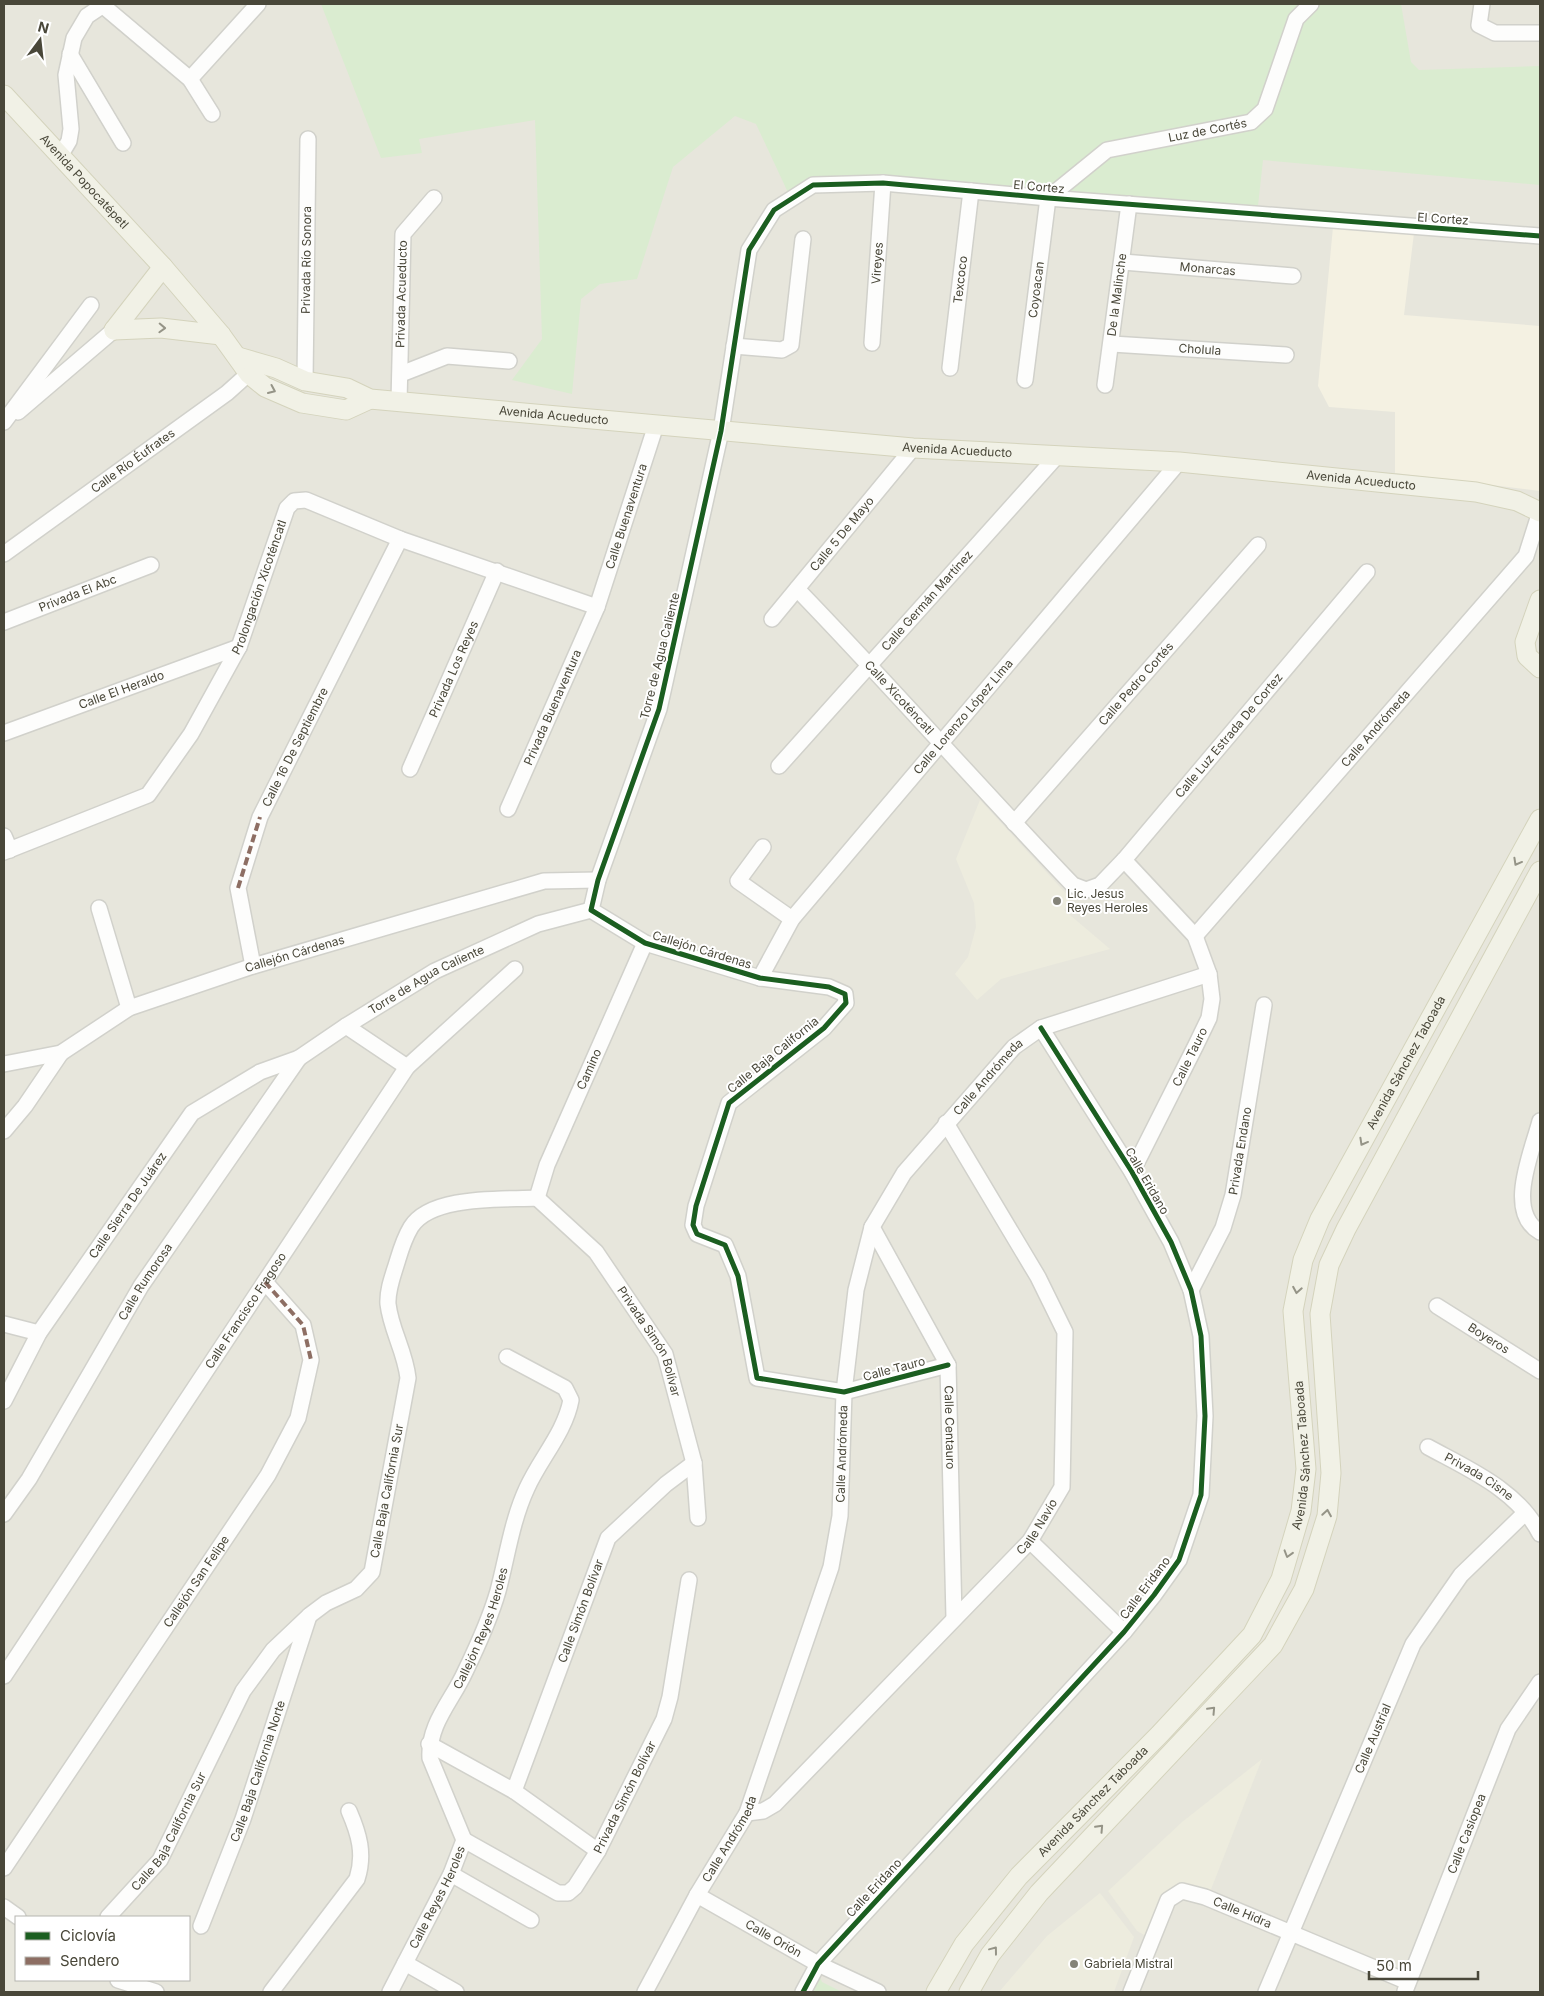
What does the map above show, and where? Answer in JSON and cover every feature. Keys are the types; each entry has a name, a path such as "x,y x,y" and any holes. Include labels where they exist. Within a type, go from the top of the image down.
{"main road":[{"name":"Avenida Popocatépetl","path":"4,96 163,267"},
{"path":"114,330 163,267 238,357 254,369 265,387 302,403 346,410 370,399"},
{"path":"114,330 161,328 221,335"},
{"name":"Avenida Acueducto","path":"254,369 305,381 347,388 370,399 913,448 1180,462 1476,492 1517,501 1540,512"},
{"path":"1540,600 1525,642 1527,656 1540,668"},
{"name":"Avenida Sánchez Taboada","path":"936,1992 964,1944 1020,1876 1159,1735 1252,1635 1281,1579 1301,1511 1306,1469 1293,1311 1302,1260 1320,1219 1540,819"},
{"name":"Avenida Sánchez Taboada","path":"969,1992 990,1955 1039,1893 1273,1644 1304,1589 1327,1516 1331,1473 1320,1314 1329,1265 1346,1229 1540,871"}],"street":[{"path":"60,156 69,141 71,129 66,75 74,38 87,16 103,4 190,79 212,114"},
{"path":"190,79 258,4"},
{"name":"Luz de Cortés","path":"1048,198 1107,150 1251,122 1265,109 1296,19 1311,4"},
{"path":"1482,4 1479,25 1495,33 1540,32"},
{"path":"70,54 123,143"},
{"name":"Privada Río Sonora","path":"305,381 308,139"},
{"name":"El Cortez","path":"721,432 749,250 774,210 813,185 883,183 1048,198 1540,236"},
{"name":"Vireyes","path":"872,343 883,183"},
{"name":"Texcoco","path":"950,368 971,191"},
{"name":"Privada Acueducto","path":"399,402 403,234 434,198"},
{"name":"Coyoacan","path":"1025,380 1048,198"},
{"name":"De la Malinche","path":"1105,385 1123,262 1129,204"},
{"path":"734,346 782,350 791,345 804,239"},
{"name":"Monarcas","path":"1123,262 1294,276"},
{"path":"4,423 91,304"},
{"path":"4,423 114,330"},
{"name":"Cholula","path":"1112,344 1286,355"},
{"path":"401,374 447,356 510,361"},
{"name":"Calle Río Éufrates","path":"4,554 227,393 254,369"},
{"name":"Calle Buenaventura","path":"597,606 656,425"},
{"name":"Torre de Agua Caliente","path":"598,880 659,710 721,432"},
{"name":"Calle 5 De Mayo","path":"772,619 913,448"},
{"name":"Calle Germán Martínez","path":"779,766 1057,456"},
{"name":"Calle Lorenzo López Lima","path":"760,978 792,919 1180,462"},
{"name":"Prolongación Xicoténcatl","path":"6,846 148,795 191,734 239,647 287,508 294,501 306,500 400,538 597,606"},
{"name":"Calle Andrómeda","path":"1195,936 1526,556 1540,512"},
{"name":"Calle 16 De Septiembre","path":"253,966 238,888 260,816 400,538"},
{"name":"Calle Pedro Cortés","path":"1014,823 1258,546"},
{"name":"Privada El Abc","path":"4,622 151,564"},
{"name":"Privada Los Reyes","path":"410,769 497,571"},
{"name":"Calle Luz Estrada De Cortez","path":"1086,890 1100,884 1124,860 1367,572"},
{"name":"Calle Xicoténcatl","path":"798,589 1073,885 1086,890"},
{"name":"Privada Buenaventura","path":"508,809 597,606"},
{"name":"Calle El Heraldo","path":"4,733 239,647"},
{"path":"763,847 738,881 792,919"},
{"path":"1124,860 1195,936"},
{"path":"592,910 598,880"},
{"name":"Callejón Cárdenas","path":"4,1064 61,1053 129,1008 253,966 544,881 598,880"},
{"path":"98,908 129,1008"},
{"name":"Torre de Agua Caliente","path":"299,1058 346,1026 435,972 538,924 592,910"},
{"name":"Callejón Cárdenas","path":"592,910 645,943 760,978 829,986 844,994"},
{"name":"Calle Tauro","path":"1132,1172 1209,1018 1212,999 1209,974 1195,936"},
{"name":"Camino","path":"537,1198 547,1165 645,943"},
{"name":"Calle Francisco Fragoso","path":"4,1676 407,1067 515,969"},
{"name":"Calle Andrómeda","path":"645,1992 697,1895 747,1812 831,1567 840,1516 844,1392 856,1290 872,1228 904,1173 1014,1047 1041,1028 1209,974"},
{"name":"Calle Baja California","path":"844,994 846,1003 824,1028 729,1103 696,1206 693,1225 697,1234 725,1245 738,1276 756,1378 844,1392"},
{"name":"Privada Endano","path":"1191,1290 1223,1228 1233,1195 1264,1005"},
{"path":"346,1026 407,1067"},
{"name":"Calle Eridano","path":"803,1992 818,1964 1124,1632 1154,1595 1179,1560 1201,1495 1204,1398 1201,1336 1191,1290 1171,1242 1132,1172 1041,1028"},
{"path":"4,1131 25,1106 61,1053"},
{"name":"Calle Sierra De Juárez","path":"4,1401 39,1333 192,1114 260,1072 299,1058"},
{"name":"Calle Rumorosa","path":"4,1514 29,1479 141,1286 299,1058"},
{"path":"1540,1121 1522,1193 1524,1213 1535,1229 1540,1232"},
{"name":"Calle Navío","path":"747,1812 763,1811 775,1804 1030,1541 1062,1487 1065,1332 1038,1277 946,1123"},
{"name":"Privada Simón Bolívar","path":"537,1198 596,1252 665,1354 694,1463 698,1518"},
{"name":"Calle Baja California Sur","path":"109,1916 160,1860 243,1692 273,1650 310,1615 326,1603 356,1589 372,1572 408,1378 406,1359 391,1319 388,1302 390,1286 411,1226 425,1214 447,1204 537,1198"},
{"name":"Calle Centauro","path":"872,1228 948,1365 954,1618"},
{"name":"Callejón San Felipe","path":"4,1868 268,1475 298,1418 311,1360 304,1326 265,1282"},
{"name":"Boyeros","path":"1437,1306 1540,1371"},
{"path":"4,1324 39,1333"},
{"name":"Callejón Reyes Heroles","path":"429,1744 435,1724 464,1674 489,1618 517,1516 527,1488 567,1415 572,1400 565,1388 507,1357"},
{"name":"Calle Tauro","path":"844,1392 948,1365"},
{"name":"Privada Cisne","path":"1428,1447 1481,1475 1503,1491 1525,1513 1540,1534"},
{"name":"Calle Simón Bolívar","path":"514,1791 608,1538 666,1484 694,1463"},
{"name":"Calle Austrial","path":"1266,1992 1413,1644 1461,1575 1525,1513"},
{"path":"1030,1541 1124,1632"},
{"name":"Privada Simón Bolívar","path":"464,1840 558,1893 568,1893 575,1887 598,1851 664,1720 670,1697 689,1580"},
{"name":"Calle Baja California Norte","path":"202,1926 243,1819 310,1615"},
{"name":"Calle Casiopea","path":"1406,1987 1508,1729 1540,1682"},
{"path":"429,1744 514,1791 598,1851"},
{"name":"Calle Reyes Heroles","path":"390,1992 451,1874 464,1840 430,1758 429,1744"},
{"path":"271,1992 358,1879 362,1850 358,1832 349,1811"},
{"path":"451,1874 531,1920"},
{"name":"Calle Hidra","path":"1132,1992 1168,1900 1182,1891 1205,1897 1292,1934 1406,1987"},
{"name":"Calle Orión","path":"697,1895 818,1964 878,1992"},
{"path":"4,1907 17,1916"},
{"path":"405,1963 456,1992"},
{"path":"118,1984 156,1992"}],"shaded area":[{"path":"4,4 1540,4 1540,1992 4,1992"},
{"path":"1333,227 1414,233 1404,315 1540,326 1540,491 1395,473 1395,412 1329,407 1318,386"},
{"path":"980,800 1071,899 1064,910 1110,949 1001,979 977,1000 955,974 968,957 976,927 974,903 956,859"},
{"path":"1262,1759 1210,1892 1183,1888 1148,1937 1137,1931 1108,1891 1182,1822"},
{"name":"Gabriela Mistral","path":"1100,1893 1134,1937 1114,1992 999,1992 1047,1936"}],"green space":[{"path":"321,4 1401,4 1411,62 1419,70 1540,66 1540,185 1263,160 1257,215 813,185 791,199 756,124 735,116 673,167 637,279 600,284 581,299 572,394 512,380 542,339 535,120 419,139 422,153 381,158"},
{"path":"819,1975 822,1982 842,1992 810,1992"}],"marked path":[{"path":"238,888 260,817"},
{"path":"265,1282 303,1325 311,1360"}],"cycle path":[{"path":"948,1365 844,1392 757,1378 738,1276 725,1245 697,1234 693,1225 696,1206 729,1103 824,1028 846,1003 845,994 829,987 760,978 645,943 591,910 598,880 659,709 721,431 749,250 774,210 813,185 883,183 1048,198 1540,236"},
{"path":"803,1992 818,1964 1124,1632 1154,1595 1179,1560 1201,1495 1205,1416 1201,1336 1191,1290 1171,1242 1132,1172 1041,1028"}],"place":[{"name":"Lic. Jesus Reyes Heroles","path":"1057,901"},
{"name":"Gabriela Mistral","path":"1074,1964"}]}
